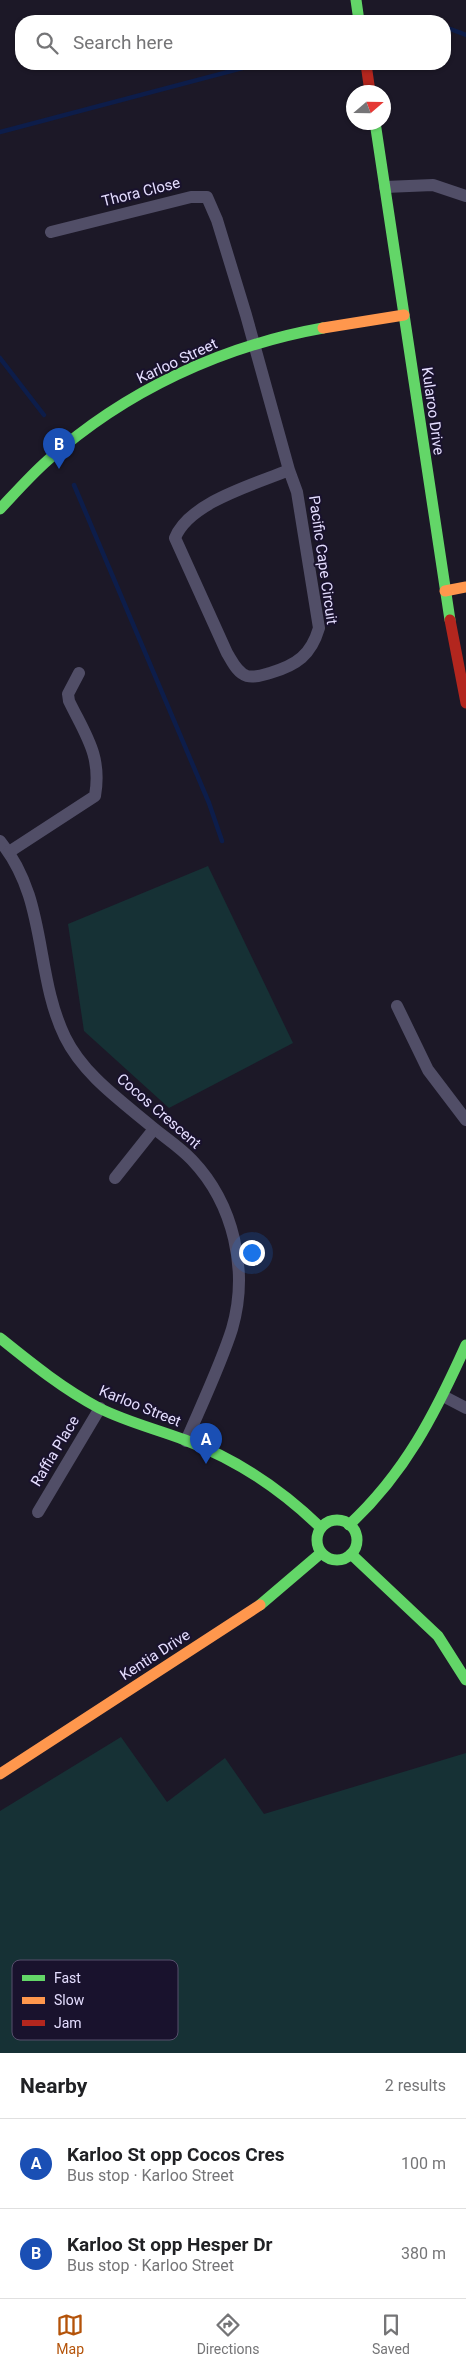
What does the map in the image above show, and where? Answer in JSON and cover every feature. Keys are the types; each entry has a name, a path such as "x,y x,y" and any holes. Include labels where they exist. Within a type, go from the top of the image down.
{"street":[{"path":"356,0 358,15"},
{"path":"367,70 369,85"},
{"name":"Kularoo Drive","path":"376,130 444,591 466,703"},
{"path":"385,187 433,185 466,196"},
{"name":"Thora Close","path":"51,232 191,197 206,197 217,220 254,344"},
{"name":"Karloo Street","path":"0,509 52,456 111,412 150,388 191,368 254,344 322,327 404,315"},
{"name":"Pacific Cape Circuit","path":"254,344 289,470 297,492 319,628 315,642 308,652 286,669 258,677 246,676 237,669 226,653 175,538 178,528 206,505 289,470"},
{"path":"444,591 466,587"},
{"path":"9,852 95,796 98,778 96,759 88,738 69,701 68,694 79,672"},
{"name":"Cocos Crescent","path":"0,841 9,852 24,878 33,907 56,1015 65,1038 89,1071 111,1093 192,1160 215,1190 228,1218 236,1243 239,1273 238,1299 232,1329 186,1441"},
{"path":"397,1006 428,1070 466,1120"},
{"path":"116,1178 154,1128"},
{"name":"Karloo Street","path":"0,1338 58,1382 100,1408 186,1441 266,1482 305,1511 321,1528"},
{"path":"350,1525 391,1484 421,1438 443,1396 466,1345"},
{"path":"443,1396 466,1408"},
{"name":"Raffia Place","path":"38,1512 100,1408"},
{"path":"335,1520 350,1525 357,1539 351,1554 344,1559 336,1560 328,1558 321,1553 317,1540 321,1528 335,1520"},
{"name":"Kentia Drive","path":"0,1774 270,1598 321,1553"},
{"path":"351,1554 438,1636 466,1680"}],"green space":[{"path":"208,866 293,1043 169,1108 84,1031 68,924"},
{"path":"121,1737 167,1802 225,1758 264,1814 466,1753 466,2053 0,2053 0,1811"}],"waterway":[{"path":"451,29 466,35"},
{"path":"0,132 235,70"},
{"path":"0,358 44,415"},
{"path":"74,485 209,803 222,841"}],"traffic: fast":[{"path":"356,0 358,15"},
{"path":"376,130 450,620"},
{"path":"0,509 42,466 78,435 142,393 212,359 285,336 323,328"},
{"path":"0,1338 60,1384 99,1408 204,1448 240,1466 274,1488 321,1528"},
{"path":"349,1525 387,1485 417,1441 443,1395 466,1345"},
{"path":"337,1520 351,1526 357,1540 351,1554 337,1560 323,1554 317,1540 323,1526 337,1520"},
{"path":"260,1605 321,1553"},
{"path":"351,1554 438,1636 466,1680"}],"traffic: slow":[{"path":"323,328 404,315"},
{"path":"445,591 466,587"},
{"path":"0,1774 260,1605"}],"traffic: jam":[{"path":"367,70 369,85"},
{"path":"450,620 466,703"}],"place":[{"name":"Karloo St opp Hesper Dr","path":"59,469"},
{"name":"Karloo St opp Cocos Cres","path":"206,1464"}]}
